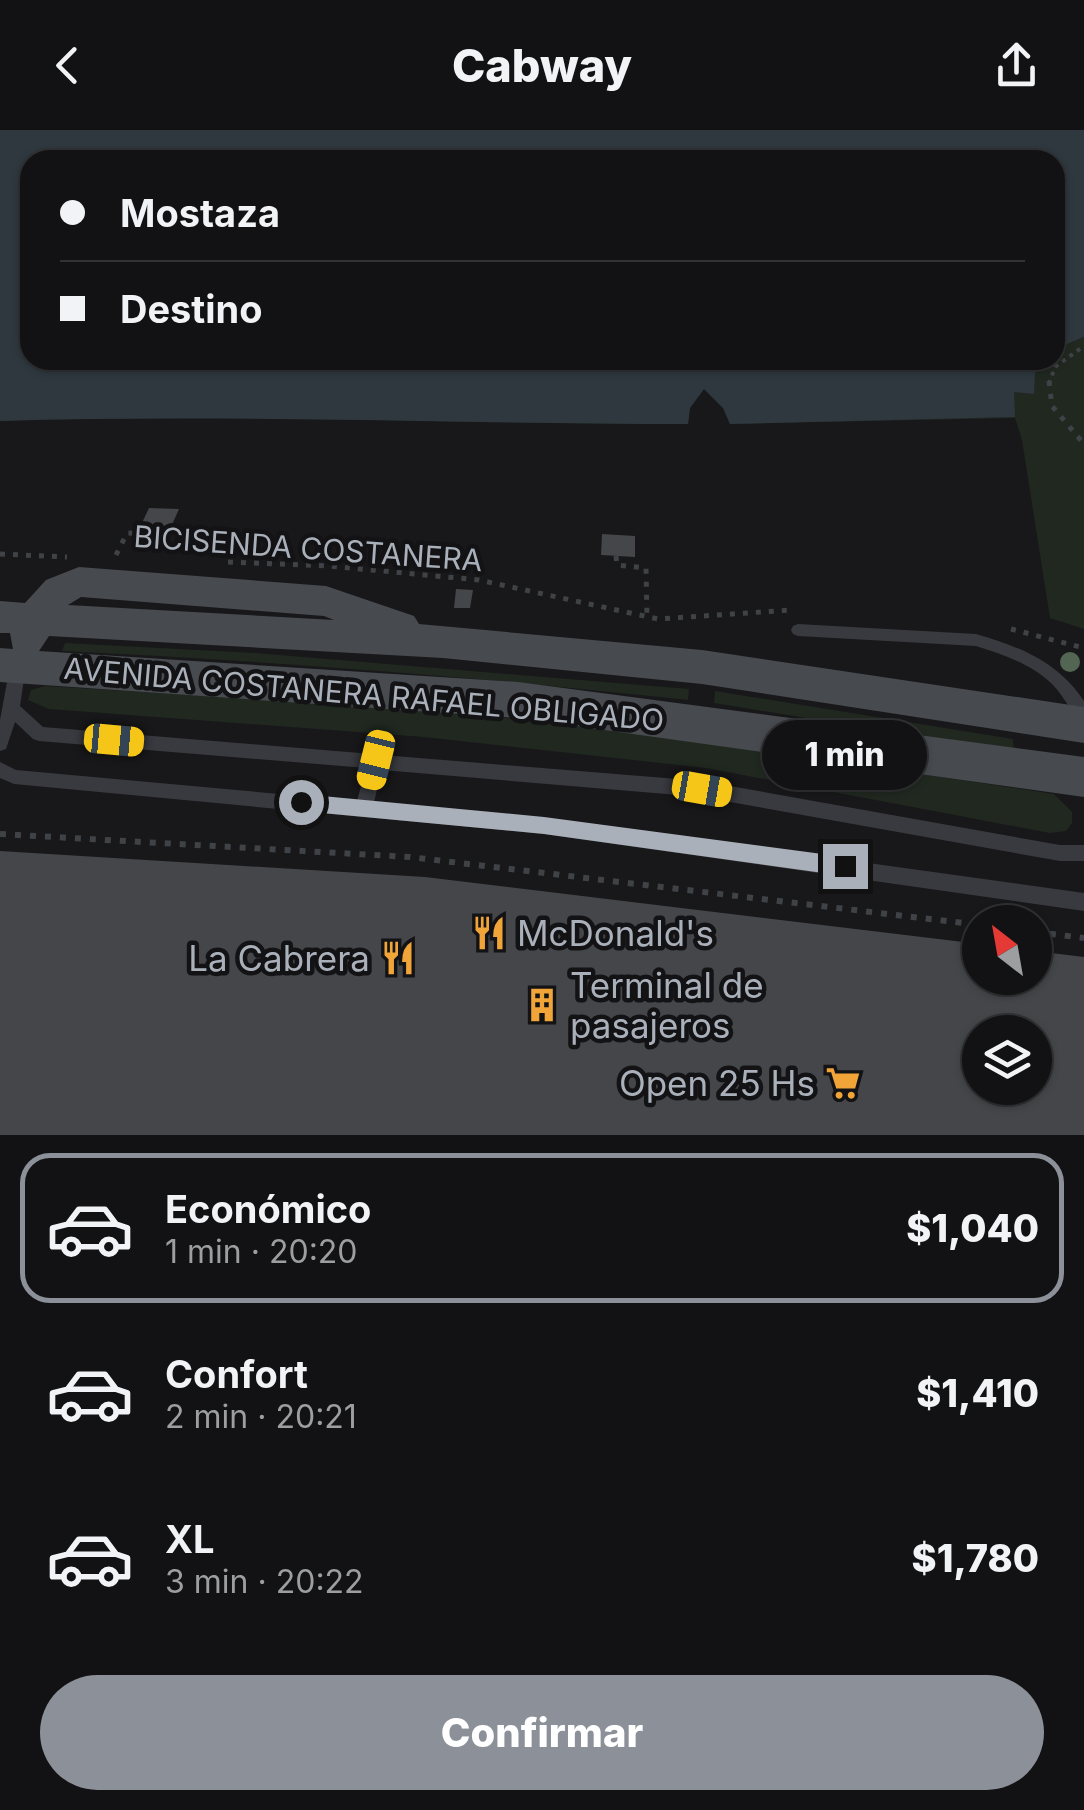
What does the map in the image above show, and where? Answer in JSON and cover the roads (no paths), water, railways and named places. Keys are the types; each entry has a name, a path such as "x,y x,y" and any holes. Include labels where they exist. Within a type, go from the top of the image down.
{"main road":[{"name":"AVENIDA COSTANERA RAFAEL OBLIGADO","path":"18,618 443,642 702,668 1084,725"},
{"path":"9,665 18,618"},
{"name":"AVENIDA COSTANERA RAFAEL OBLIGADO","path":"9,665 518,700 1084,777"}],"lane":[{"path":"798,630 987,643 1049,668 1068,688 1084,714"},
{"path":"0,744 12,708 9,665"},
{"path":"12,708 39,734 702,789 1060,853 1084,853"},
{"path":"364,808 376,760"},
{"path":"0,769 14,777 544,826 1084,902"}],"place":[{"name":"McDonald's","path":"489,933"},
{"name":"La Cabrera","path":"398,958"},
{"name":"Terminal de pasajeros","path":"542,1005"},
{"name":"Open 25 Hs","path":"843,1083"}]}
